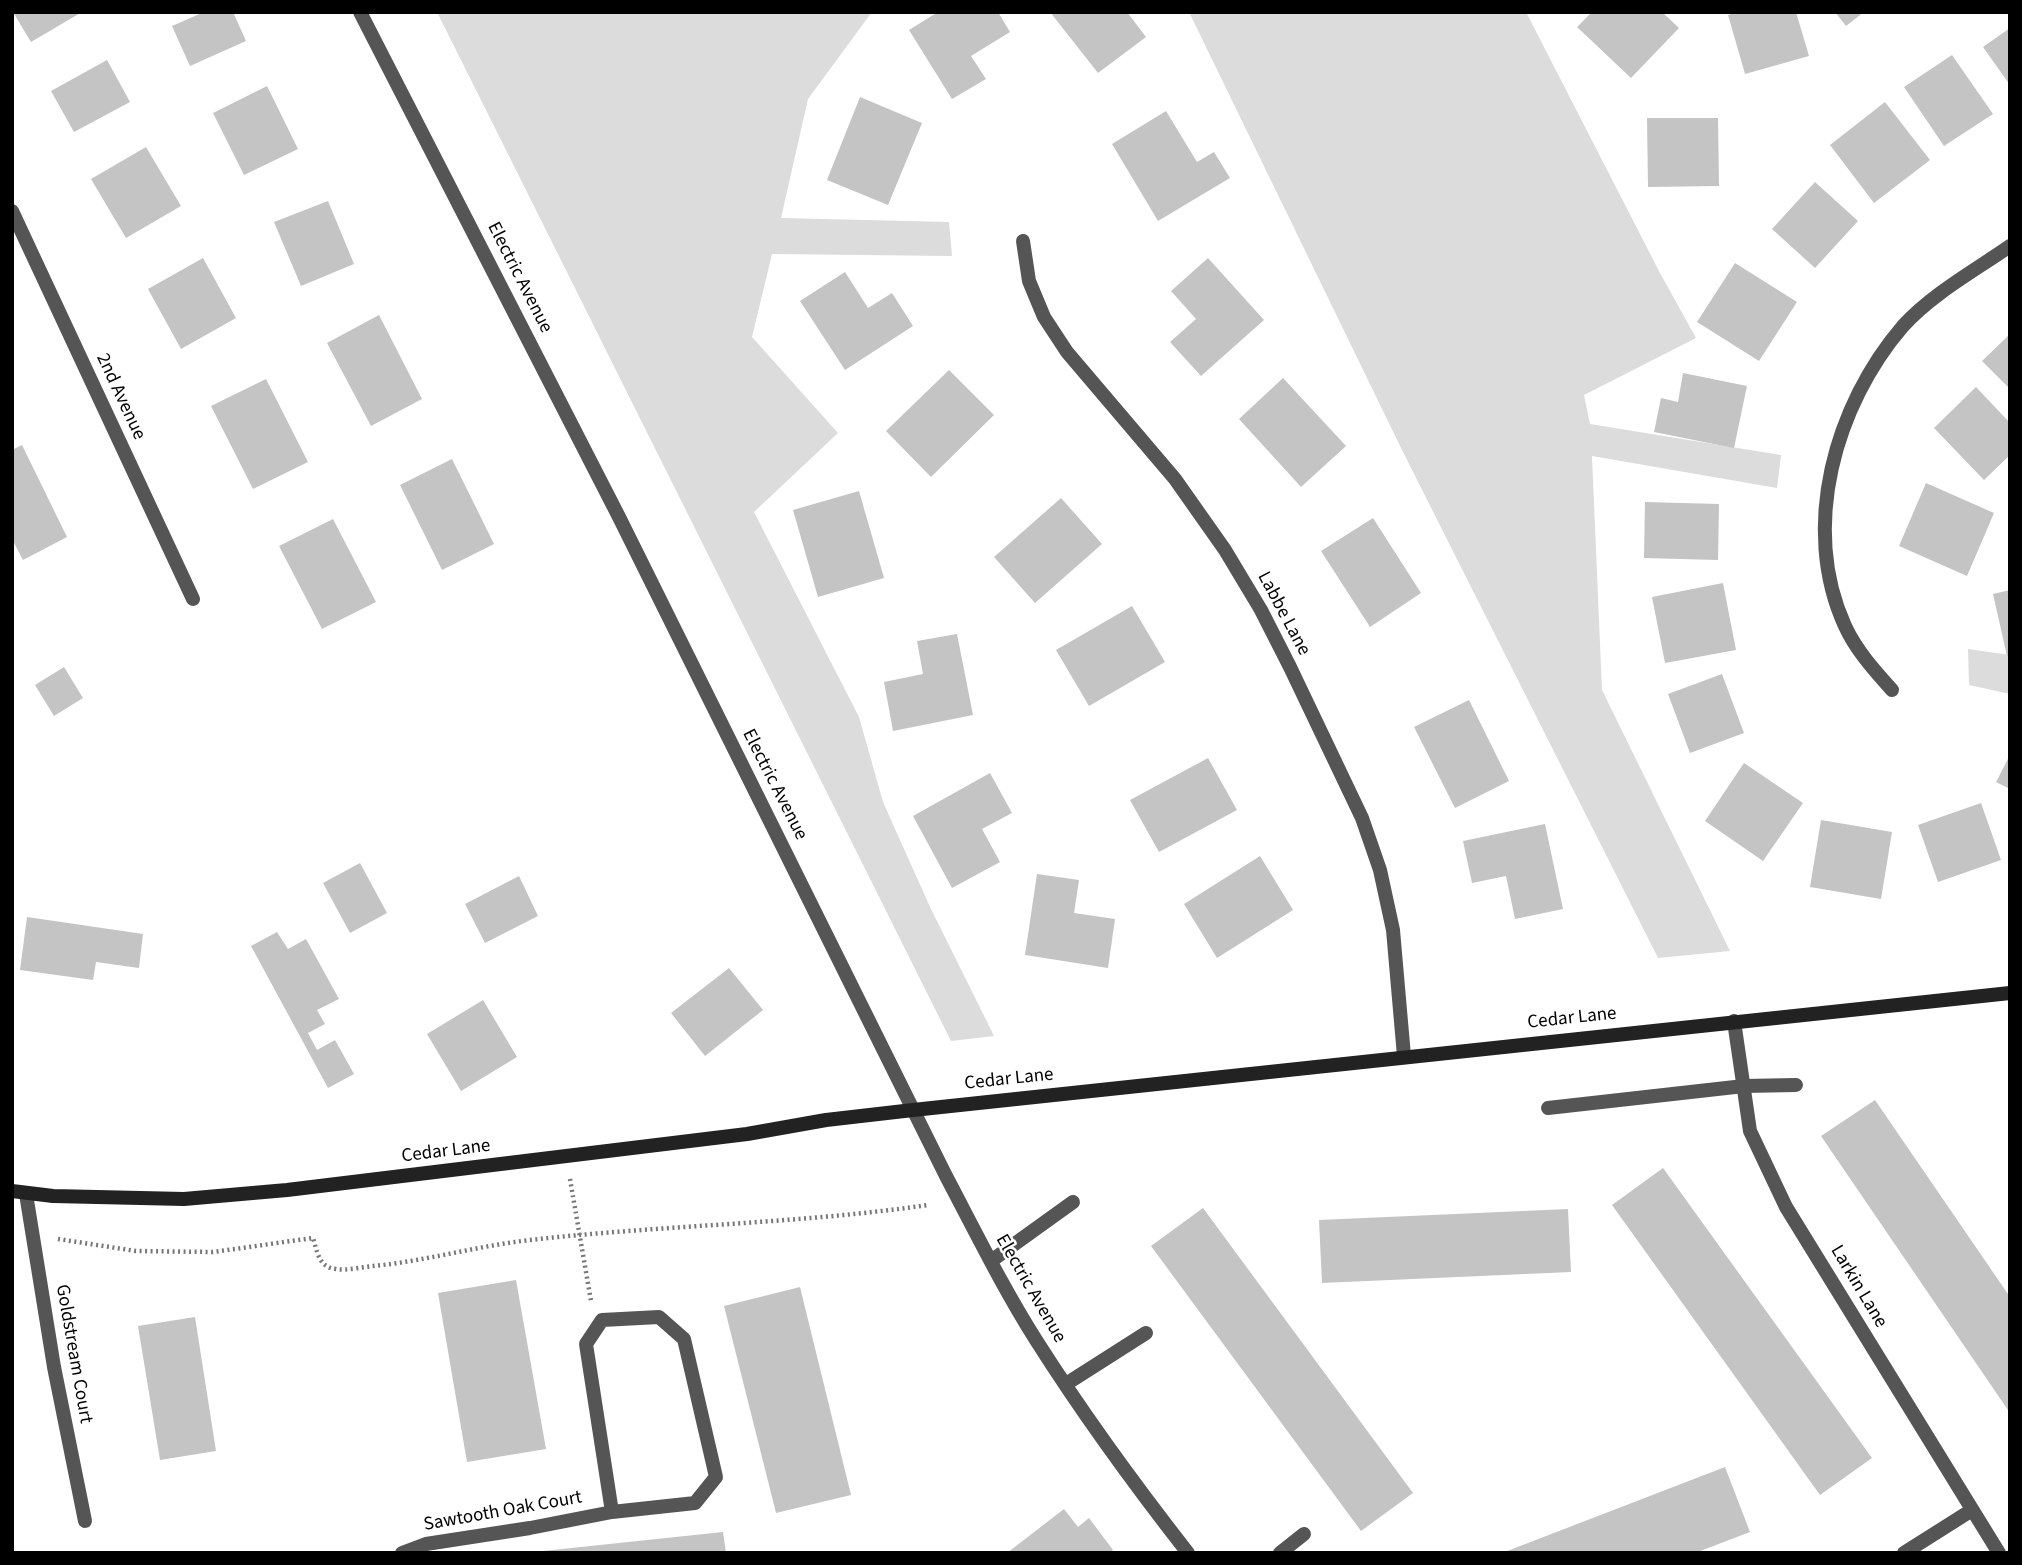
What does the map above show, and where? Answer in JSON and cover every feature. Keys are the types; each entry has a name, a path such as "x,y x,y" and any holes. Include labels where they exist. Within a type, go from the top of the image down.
{"main road":[{"name":"Cedar Lane","path":"19,1192 184,1199 286,1190 566,1157 913,1110 2009,994"}],"street":[{"name":"Electric Avenue","path":"360,12 619,517 913,1110 991,1261 1035,1339 1128,1476 1188,1553"},
{"name":"2nd Avenue","path":"12,211 193,599"},
{"name":"Labbe Lane","path":"1023,240 1029,281 1044,317 1067,352 1175,479 1225,550 1261,610 1362,818 1380,870 1393,930 1404,1056"},
{"path":"1892,690 1867,662 1845,626 1831,585 1825,521 1838,443 1850,409 1874,366 1904,325 1932,300 2010,246"},
{"name":"Larkin Lane","path":"1734,1021 1750,1131 1786,1207 1999,1553"},
{"path":"1548,1108 1744,1086 1796,1085"},
{"name":"Goldstream Court","path":"19,1192 33,1235 54,1367 85,1521"},
{"path":"991,1261 1073,1202"},
{"name":"Sawtooth Oak Court","path":"401,1553 426,1544 612,1512 695,1503 716,1477 684,1339 659,1317 602,1320 586,1344 612,1512"},
{"path":"1066,1384 1146,1333"},
{"path":"1905,1553 1972,1510"},
{"path":"1280,1553 1304,1534"}],"path":[{"path":"566,1157 595,1331"},
{"path":"33,1235 136,1251 213,1252 313,1238 318,1257 326,1267 337,1270 389,1265 527,1240 865,1214 928,1205"}],"shaded area":[{"path":"437,12 872,12 808,99 781,218 949,222 952,256 772,254 752,337 838,433 754,512 859,717 883,802 930,907 994,1036 951,1041"},
{"path":"1189,12 1526,12 1696,338 1584,395 1590,424 1781,455 1777,488 1592,456 1602,690 1730,951 1658,958 1402,450"},
{"path":"1968,649 2010,655 2010,694 1969,685"}],"building":[{"path":"13,12 82,12 31,42"},
{"path":"204,12 233,12 246,41 190,66 172,26"},
{"path":"938,12 998,12 1010,32 971,56 986,79 952,99 909,30"},
{"path":"1050,12 1127,12 1146,37 1098,73"},
{"path":"1592,12 1662,12 1679,28 1631,78 1577,27"},
{"path":"1739,12 1796,12 1809,56 1745,74 1728,15"},
{"path":"1835,12 1864,12 1846,26"},
{"path":"2010,28 2010,85 1983,47"},
{"path":"1952,55 1993,114 1944,146 1904,87"},
{"path":"107,60 130,102 74,132 51,91"},
{"path":"267,86 298,149 244,175 213,113"},
{"path":"860,97 922,123 888,205 827,180"},
{"path":"1885,102 1930,160 1874,203 1830,145"},
{"path":"1166,111 1197,162 1214,152 1230,178 1158,221 1112,144"},
{"path":"1647,118 1718,118 1719,186 1648,187"},
{"path":"146,147 181,206 126,238 91,179"},
{"path":"1815,182 1858,221 1815,268 1772,229"},
{"path":"328,201 354,264 301,286 274,222"},
{"path":"203,258 236,318 181,349 148,289"},
{"path":"1208,258 1264,320 1201,376 1170,342 1196,319 1171,291"},
{"path":"1735,263 1797,302 1759,361 1697,322"},
{"path":"845,272 868,308 892,293 913,326 845,370 800,301"},
{"path":"379,315 422,399 371,426 327,343"},
{"path":"2010,334 2010,389 1982,361"},
{"path":"949,370 994,415 931,477 886,431"},
{"path":"1683,373 1747,386 1734,448 1654,432 1661,398 1678,402"},
{"path":"1283,378 1346,446 1301,487 1239,419"},
{"path":"266,379 308,462 253,489 211,406"},
{"path":"1976,387 2010,423 2010,455 1984,480 1934,428"},
{"path":"22,445 67,537 23,560 12,539 12,450"},
{"path":"452,459 494,544 442,570 400,485"},
{"path":"1926,483 1994,513 1967,576 1899,546"},
{"path":"859,491 884,578 818,597 793,510"},
{"path":"1061,498 1102,544 1035,603 994,557"},
{"path":"1645,502 1719,504 1718,560 1644,558"},
{"path":"1373,518 1421,593 1370,627 1321,551"},
{"path":"333,519 376,602 322,629 279,546"},
{"path":"1723,583 1736,650 1665,663 1652,597"},
{"path":"2010,590 2010,655 2007,656 1993,594"},
{"path":"1132,606 1165,662 1089,706 1056,650"},
{"path":"957,634 973,715 893,731 884,682 923,674 917,641"},
{"path":"64,667 83,698 54,716 35,685"},
{"path":"1722,674 1744,733 1690,753 1668,694"},
{"path":"1469,700 1509,781 1455,808 1414,727"},
{"path":"2010,755 2010,789 1996,782"},
{"path":"1208,758 1237,810 1159,852 1130,800"},
{"path":"1744,763 1803,803 1763,861 1705,821"},
{"path":"990,773 1012,813 982,829 1000,862 952,888 913,816"},
{"path":"1981,803 2001,860 1938,882 1918,825"},
{"path":"1821,820 1892,832 1881,899 1810,887"},
{"path":"1545,824 1563,909 1515,919 1506,876 1472,883 1463,841"},
{"path":"1260,856 1293,910 1217,958 1184,904"},
{"path":"360,863 387,913 350,933 323,883"},
{"path":"1037,874 1079,880 1074,913 1115,919 1108,968 1025,955"},
{"path":"519,876 538,916 485,943 465,904"},
{"path":"27,917 143,934 139,968 96,962 93,980 20,970"},
{"path":"277,932 288,949 306,939 339,999 317,1010 325,1024 308,1033 317,1050 335,1040 354,1074 328,1088 251,946"},
{"path":"729,968 763,1010 705,1056 671,1013"},
{"path":"483,1000 517,1057 461,1091 427,1034"},
{"path":"1875,1100 2010,1297 2010,1413 1821,1136"},
{"path":"1663,1168 1872,1458 1820,1495 1612,1205"},
{"path":"1203,1208 1413,1493 1361,1531 1151,1246"},
{"path":"1568,1209 1571,1272 1322,1283 1319,1220"},
{"path":"516,1280 546,1449 467,1462 438,1293"},
{"path":"800,1287 851,1495 776,1513 724,1306"},
{"path":"195,1317 216,1451 160,1460 138,1326"},
{"path":"1725,1467 1750,1532 1695,1553 1502,1553"},
{"path":"1064,1509 1078,1527 1089,1518 1113,1550 1109,1553 1007,1553"},
{"path":"723,1532 726,1553 543,1553 543,1551"}]}
